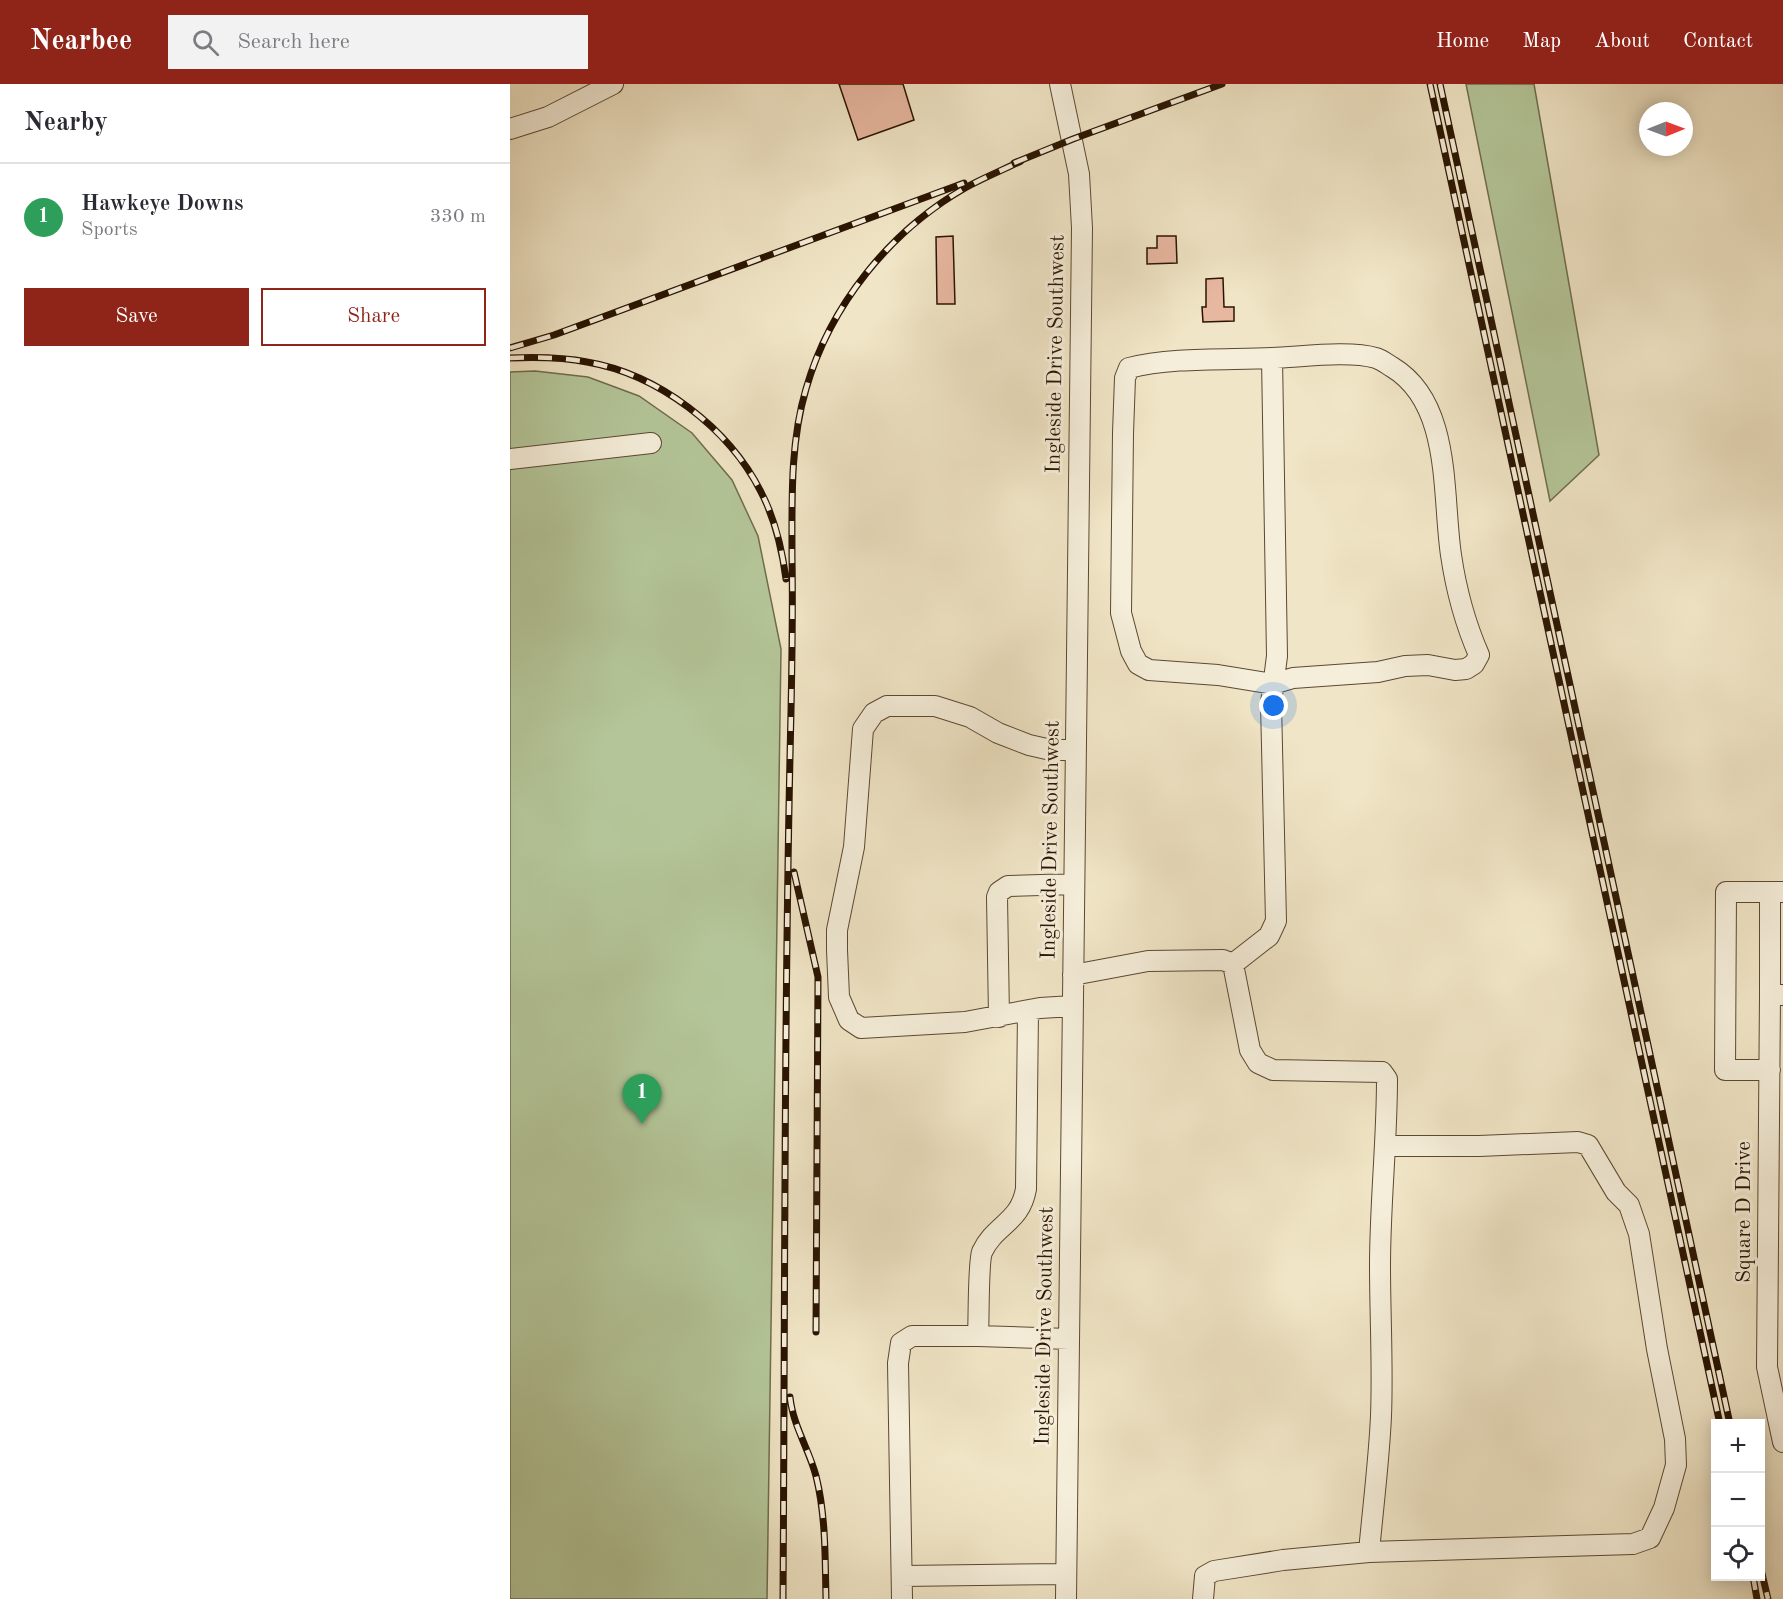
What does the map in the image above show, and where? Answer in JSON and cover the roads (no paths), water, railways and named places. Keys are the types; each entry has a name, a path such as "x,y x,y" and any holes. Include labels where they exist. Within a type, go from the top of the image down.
{"street":[{"path":"510,129 548,117 613,84"},
{"name":"Ingleside Drive Southwest","path":"1060,84 1079,174 1082,228 1066,1599"},
{"path":"1354,355 1377,358 1402,373 1420,393 1432,416 1444,474 1451,553 1459,599 1479,655 1474,664 1466,669 1455,670 1428,665 1405,666 1378,672 1293,678 1273,684 1218,675 1149,670 1138,664 1131,651 1121,612 1123,433 1125,378 1129,368 1142,364 1168,362 1272,358 1354,355"},
{"path":"1233,964 1269,936 1276,921 1271,703 1276,656 1272,358"},
{"path":"510,459 651,443"},
{"path":"1073,1006 964,1022 861,1028 849,1020 839,997 837,930 854,847 863,729 874,713 887,706 935,706 970,717 998,733 1029,745 1051,750 1076,750"},
{"path":"999,1017 997,897 999,892 1008,886 1074,884"},
{"path":"1770,1070 1725,1070 1726,892 1776,892"},
{"name":"Square D Drive","path":"1776,892 1777,995 1770,1070 1767,1367 1783,1442"},
{"path":"1073,975 1148,961 1223,960 1233,964"},
{"path":"1233,964 1250,1050 1258,1063 1273,1070 1382,1072 1387,1079 1380,1267 1381,1416 1369,1552"},
{"path":"978,1336 981,1254 996,1231 1011,1220 1023,1202 1026,1189 1028,1011"},
{"path":"1203,1599 1205,1576 1214,1571 1283,1560 1369,1552 1633,1544 1650,1538 1664,1508 1676,1465 1675,1439 1657,1349 1639,1234 1629,1205 1616,1192 1588,1145 1578,1142 1479,1146 1386,1146"},
{"path":"902,1599 898,1363 901,1343 912,1336 1069,1339"},
{"path":"902,1576 1066,1574"}],"railway":[{"path":"1014,163 1222,84"},
{"path":"1430,84 1719,1419"},
{"path":"1440,84 1729,1419"},
{"path":"783,1599 792,515 797,430 806,389 830,328 866,273 888,248 938,206 972,184 1021,161"},
{"path":"510,348 554,335 964,183"},
{"path":"510,358 568,359 614,368 640,378 689,408 730,446 761,492 777,534 786,579"},
{"path":"794,872 818,977 816,1332"},
{"path":"790,1397 794,1418 816,1476 822,1506 826,1599"},
{"path":"1754,1581 1757,1599"},
{"path":"1764,1581 1768,1599"}],"place":[{"name":"Hawkeye Downs","path":"642,1124"}]}
